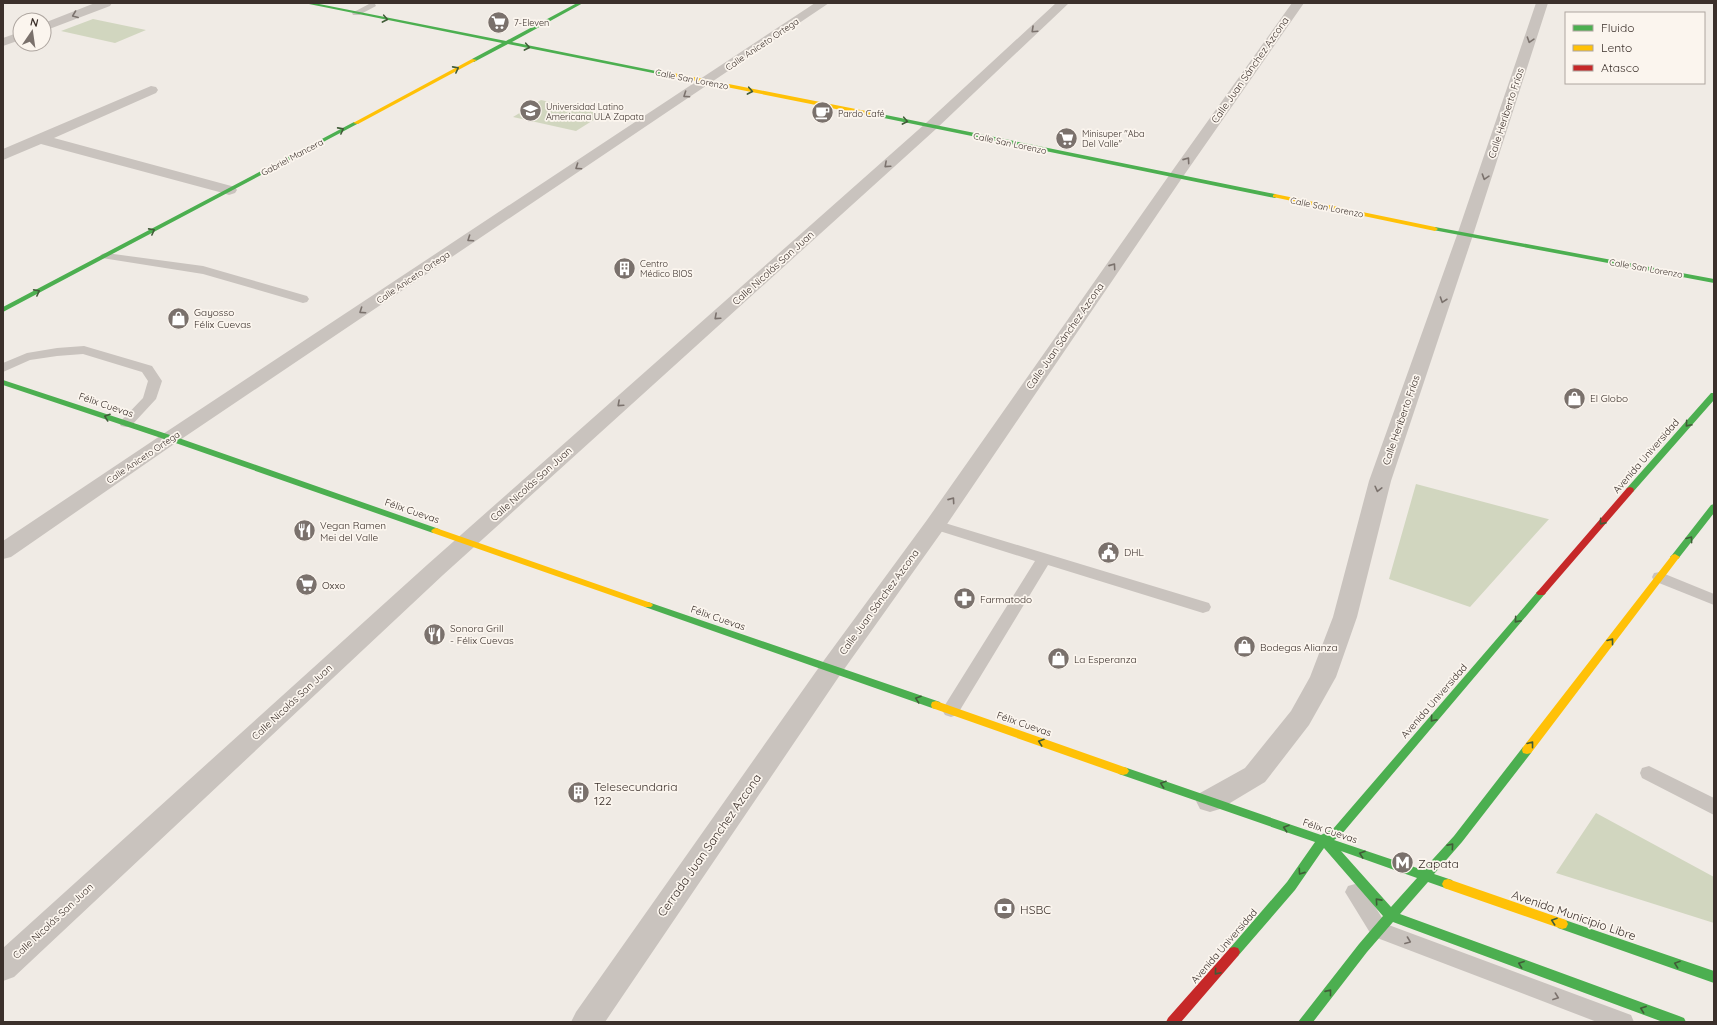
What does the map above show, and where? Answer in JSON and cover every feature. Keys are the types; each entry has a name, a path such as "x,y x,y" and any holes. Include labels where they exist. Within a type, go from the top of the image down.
{"main road":[{"name":"Calle San Lorenzo","path":"306,3 326,5 356,13 931,126 1465,235 1714,281"},
{"name":"Gabriel Mancera","path":"3,310 581,3"},
{"name":"Félix Cuevas","path":"3,382 170,438 1425,876"},
{"name":"Avenida Universidad","path":"1173,1022 1291,886 1323,840 1337,832 1592,533 1714,395"},
{"path":"1305,1022 1385,923 1458,838 1714,507"},
{"name":"Avenida Municipio Libre","path":"1425,876 1714,977"},
{"path":"1385,923 1679,1022"}],"street":[{"path":"52,23 106,3"},
{"name":"Calle Aniceto Ortega","path":"3,552 170,438 823,3"},
{"name":"Calle Nicolás San Juan","path":"3,968 466,542 931,126 1063,3"},
{"name":"Calle Juan Sánchez Azcona","path":"831,669 935,525 1175,177 1298,3"},
{"name":"Calle Heriberto Frías","path":"1210,801 1255,775 1300,718 1323,677 1345,617 1380,481 1465,235 1542,3"},
{"path":"3,156 151,90"},
{"path":"40,139 229,190"},
{"name":"Cerrada Juan Sanchez Azcona","path":"587,1022 831,669"}],"lane":[{"path":"356,13 372,6"},
{"path":"106,256 133,262 170,265 205,271 303,299"},
{"path":"3,368 27,357 57,352 84,350 147,369 155,381 150,398 126,423"},
{"path":"935,525 1203,607"},
{"path":"951,710 1045,558"},
{"path":"1660,577 1714,600"},
{"path":"1649,773 1714,807"},
{"path":"1323,840 1385,923 1623,1022"}],"green space":[{"path":"93,19 146,30 115,43 61,31"},
{"path":"541,100 603,114 576,131 513,117"},
{"path":"1416,484 1549,519 1470,607 1389,579"},
{"path":"1596,813 1714,877 1714,923 1556,873"}],"traffic: fast":[{"path":"306,3 668,74"},
{"path":"474,60 581,3"},
{"path":"881,116 1275,196"},
{"path":"3,310 356,123"},
{"path":"1435,229 1714,281"},
{"path":"3,382 170,438 436,531"},
{"path":"1630,490 1714,395"},
{"path":"1675,557 1714,507"},
{"path":"1234,952 1291,886 1323,840 1337,832 1541,593"},
{"path":"648,605 936,705"},
{"path":"1305,1022 1363,948 1458,839 1527,750"},
{"path":"1123,771 1448,884"},
{"path":"1324,841 1391,916 1679,1022"},
{"path":"1562,924 1714,977"}],"traffic: slow":[{"path":"356,123 474,60"},
{"path":"668,74 881,116"},
{"path":"1275,196 1435,229"},
{"path":"436,531 648,605"},
{"path":"1527,750 1675,557"},
{"path":"936,705 1123,771"},
{"path":"1448,884 1562,924"}],"traffic: jam":[{"path":"1541,593 1630,490"},
{"path":"1173,1022 1234,952"}],"place":[{"name":"7-Eleven","path":"499,22"},
{"name":"Universidad Latino Americana ULA Zapata","path":"531,111"},
{"name":"Pardo Café","path":"823,113"},
{"name":"Minisuper \"Aba Del Valle\"","path":"1066,138"},
{"name":"Centro Médico BIOS","path":"624,268"},
{"name":"Gayosso Félix Cuevas","path":"179,318"},
{"name":"El Globo","path":"1574,398"},
{"name":"Vegan Ramen Mei del Valle","path":"304,531"},
{"name":"DHL","path":"1108,552"},
{"name":"Oxxo","path":"307,585"},
{"name":"Farmatodo","path":"964,599"},
{"name":"Sonora Grill - Félix Cuevas","path":"435,634"},
{"name":"Bodegas Alianza","path":"1244,647"},
{"name":"La Esperanza","path":"1058,659"},
{"name":"Telesecundaria 122","path":"578,793"},
{"name":"Zapata","path":"1403,863"},
{"name":"HSBC","path":"1005,909"}]}
